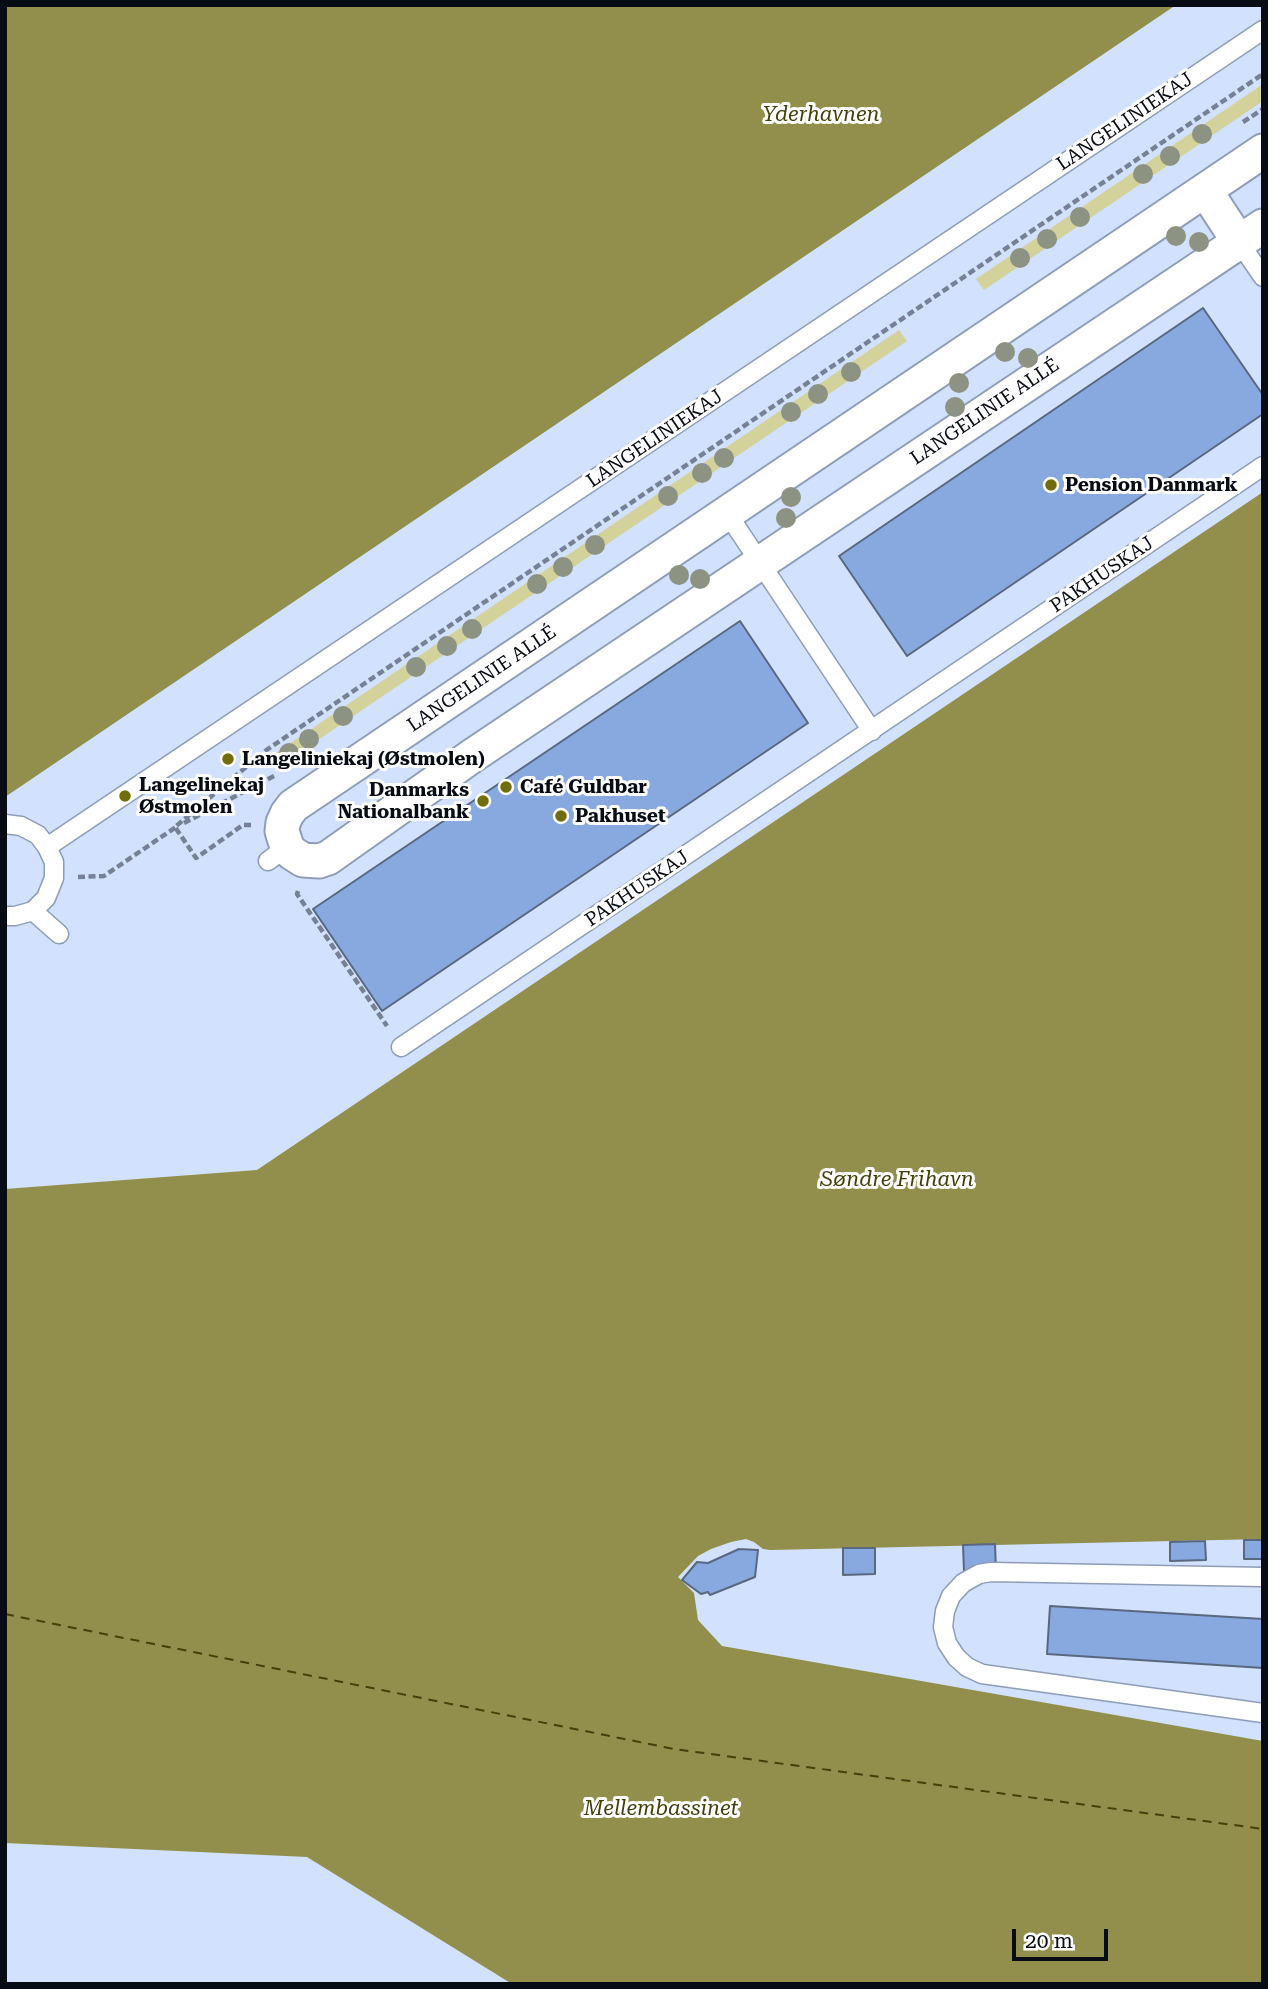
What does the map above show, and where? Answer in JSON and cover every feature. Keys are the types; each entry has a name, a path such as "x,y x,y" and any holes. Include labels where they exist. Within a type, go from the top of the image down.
{"street":[{"name":"LANGELINIE ALLÉ","path":"1251,234 484,748 328,858 319,861 287,848 287,814 293,806 1263,151"},
{"path":"1205,190 1251,234"}],"lane":[{"name":"LANGELINIEKAJ","path":"47,847 1263,30"},
{"path":"1251,234 1263,277"},
{"name":"PAKHUSKAJ","path":"401,1047 1263,466"},
{"path":"727,513 872,731"},
{"path":"5,824 21,826 38,835 54,862 54,878 46,898 33,911 5,916"},
{"path":"33,911 59,934"},
{"path":"1263,1577 991,1572 979,1574 963,1583 951,1596 943,1627 947,1643 956,1657 967,1667 982,1674 1263,1713"}],"path":[{"path":"54,878 104,876 175,827 265,751 1263,74"},
{"path":"1240,125 1263,109"},
{"path":"175,827 279,773"},
{"path":"175,827 196,858 243,825 287,848 297,894 401,1047"}],"shaded area":[{"path":"1263,84 1263,101 984,290 976,279"},
{"path":"899,330 907,341 284,763 276,753"}],"water":[{"name":"Yderhavnen","path":"5,5 1176,5 5,797"},
{"path":"1263,492 1263,1539 770,1550 746,1539 711,1549 698,1556 678,1577 694,1593 698,1620 722,1646 1263,1741 1263,1984 512,1984 307,1857 5,1843 5,1189 257,1170"}],"building":[{"name":"Pension Danmark","path":"1203,308 1263,395 1263,414 907,656 839,556"},
{"name":"Pakhuset","path":"740,621 808,723 382,1011 313,909"},
{"path":"1244,1540 1263,1540 1263,1559 1244,1559"},
{"path":"1205,1541 1206,1560 1170,1561 1170,1542"},
{"path":"995,1544 996,1571 964,1571 963,1545"},
{"path":"843,1548 875,1548 875,1574 843,1575"},
{"path":"739,1549 758,1550 755,1577 710,1595 708,1592 701,1594 682,1580 697,1562 708,1563"},
{"path":"1050,1606 1263,1619 1263,1668 1047,1654"}],"ferry route":[{"path":"5,1614 674,1749 1263,1829"}],"place":[{"name":"Pension Danmark","path":"1051,485"},
{"name":"Langeliniekaj (Østmolen)","path":"228,759"},
{"name":"Café Guldbar","path":"506,787"},
{"name":"Langelinekaj Østmolen","path":"125,796"},
{"name":"Danmarks Nationalbank","path":"483,801"},
{"name":"Pakhuset","path":"561,816"}],"water label":[{"name":"Søndre Frihavn","path":"897,1180"},
{"name":"Mellembassinet","path":"661,1809"}]}
